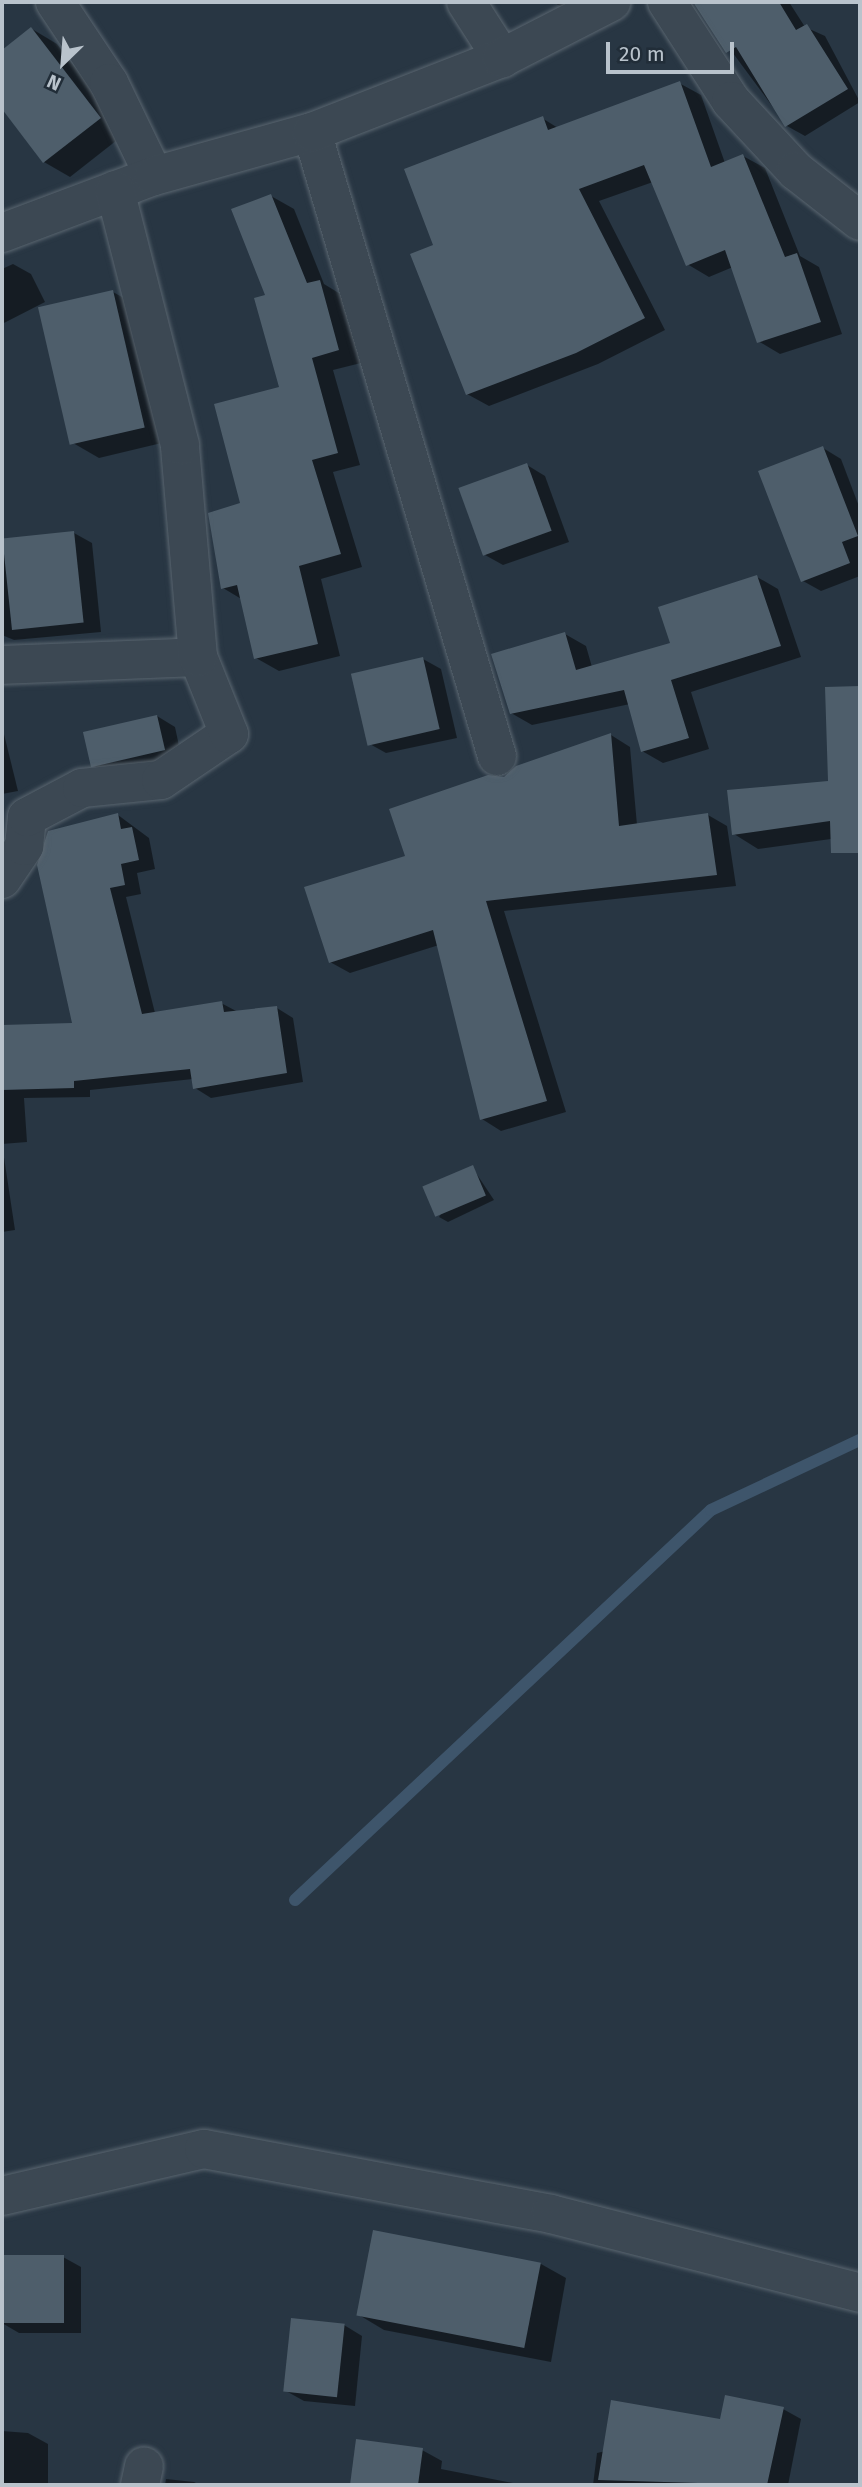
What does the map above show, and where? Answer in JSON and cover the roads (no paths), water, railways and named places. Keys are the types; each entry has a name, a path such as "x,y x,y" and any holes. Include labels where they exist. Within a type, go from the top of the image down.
{"street":[{"path":"55,2 109,83 154,176"},
{"path":"466,2 502,58"},
{"path":"2,233 154,176 312,132 502,58 611,2"},
{"path":"667,2 730,101 796,171 860,221"},
{"path":"312,132 497,755"},
{"path":"2,879 24,846 27,817 82,788 161,780 229,734 198,657 180,445 115,190"},
{"path":"2,665 198,657"},
{"path":"2,2196 204,2148 551,2214 860,2293"}],"waterway":[{"path":"295,1900 711,1510 860,1440"}]}
